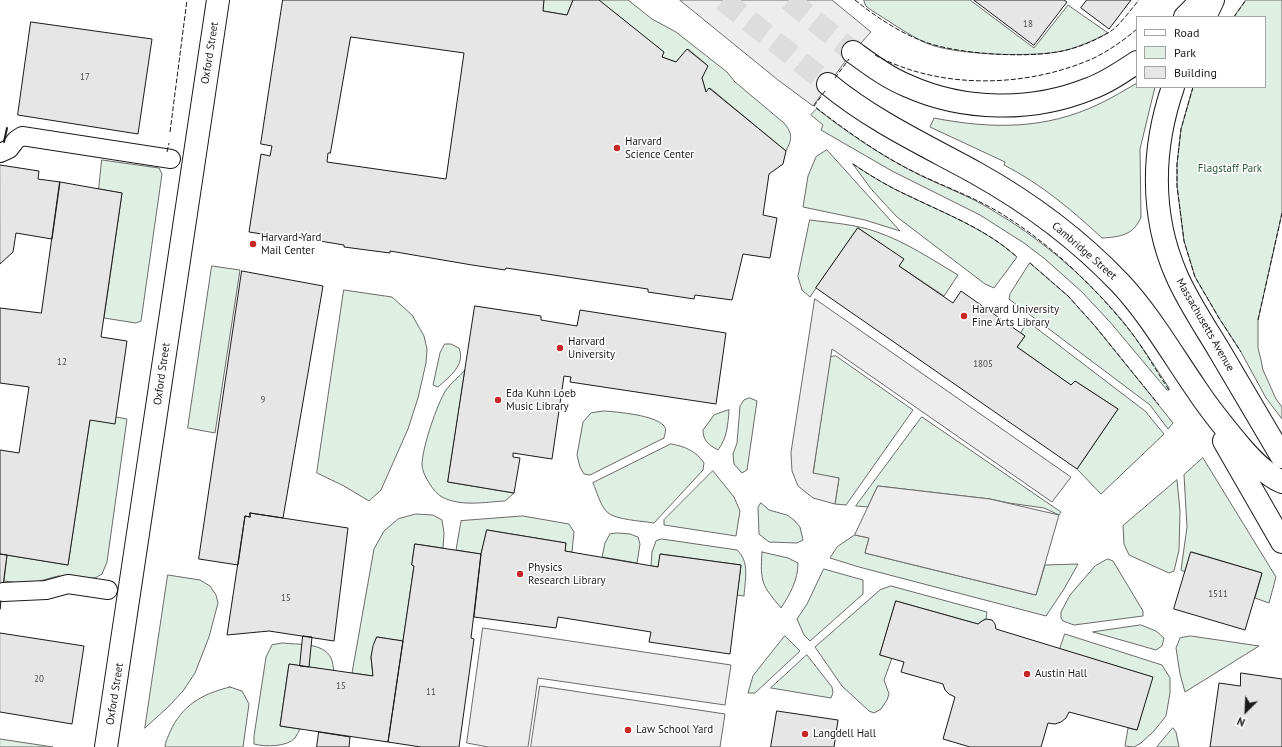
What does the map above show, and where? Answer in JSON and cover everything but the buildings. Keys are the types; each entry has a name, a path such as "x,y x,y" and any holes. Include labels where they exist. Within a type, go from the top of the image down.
{"main road":[{"name":"Oxford Street","path":"106,747 218,0"},
{"path":"1186,16 1202,0"},
{"path":"1206,16 1214,0"},
{"path":"853,52 885,75 917,90 953,100 990,106 1032,104 1076,94 1102,84 1136,63"},
{"name":"Cambridge Street","path":"828,84 861,110 995,185 1055,225 1073,240 1109,272 1130,295 1151,322 1217,418 1246,453 1261,468 1282,482"},
{"name":"Massachusetts Avenue","path":"1173,88 1161,130 1156,168 1157,198 1162,230 1170,259 1182,287 1282,457"},
{"path":"1197,390 1207,412 1282,542"},
{"path":"1260,420 1282,434"}],"street":[{"path":"0,153 9,149 16,140 22,136 171,159"},
{"path":"3,592 46,590 68,584 108,590"}],"green space":[{"path":"544,0 573,0 567,15 543,11"},
{"path":"599,0 628,0 652,19 676,32 727,72 735,82 787,127 791,137 786,151 710,88 706,92 702,78 707,65 688,49 676,62 662,57 663,52"},
{"path":"864,0 970,0 1034,48 1068,5 1108,33 1090,42 1070,49 1044,54 1009,55 954,50 926,43 912,36 871,10 866,6"},
{"name":"Flagstaff Park","path":"1246,0 1282,0 1282,213 1258,320 1258,348 1263,370 1276,399 1282,407 1282,419 1266,398 1241,352 1195,277 1184,241 1177,186 1177,164 1181,129 1193,88 1266,88 1266,16 1235,16"},
{"path":"1136,84 1136,88 1155,88 1140,149 1141,217 1134,228 1126,234 1115,237 1102,238 1056,198 1031,180 1004,165 1005,162 930,127 934,118 976,124 1018,125 1038,123 1079,113 1114,97"},
{"path":"817,109 852,135 890,159 974,200 1009,220 1058,256 1102,297 1115,312 1150,359 1169,390 1167,390 1110,322 1082,292 1045,259 1024,243 980,215 892,171 821,130 823,125 811,115"},
{"path":"827,150 900,231 865,220 803,207 808,176 816,157"},
{"path":"102,160 159,168 162,174 141,321 136,323 104,318 122,193 99,189"},
{"path":"853,164 894,189 979,230 1005,247 1017,257 994,288 985,284 897,217 872,190"},
{"path":"810,220 852,225 888,236 958,275 944,296 899,266 903,259 858,228 810,297 802,290 798,277"},
{"path":"1030,263 1068,296 1095,326 1173,423 1168,429 1150,405 1009,299 1010,294"},
{"path":"212,266 240,270 215,433 188,428"},
{"path":"344,290 392,297 412,315 424,336 427,349 426,363 418,398 408,429 381,490 369,501 344,486 317,473"},
{"path":"1027,323 1031,324 1145,411 1164,434 1101,494 1077,469 1118,409 1075,381 1071,385 1017,347 1025,336 1021,333"},
{"path":"445,344 451,344 459,348 461,354 455,370 438,387 433,385 440,353"},
{"path":"836,356 913,410 846,505 835,504 839,478 813,474 830,357"},
{"path":"465,370 448,482 514,493 505,501 465,503 449,500 436,492 426,478 423,469 424,448 438,405 446,390"},
{"path":"750,398 757,401 747,470 742,473 734,464 733,454 737,443 740,406 744,400"},
{"path":"729,410 725,436 718,450 707,442 703,434 703,430 714,415"},
{"path":"604,411 618,412 653,419 665,427 666,431 664,438 590,475 584,474 580,467 577,455 583,422 591,413"},
{"path":"116,417 127,419 107,562 102,574 95,578 58,576 29,584 4,581 7,555 68,565 90,420"},
{"path":"922,417 1061,512 1059,515 1044,508 990,499 878,486 868,507 856,506"},
{"path":"671,444 686,448 698,456 704,463 703,470 654,523 616,517 607,512 593,483"},
{"path":"1203,458 1276,577 1269,603 1255,598 1262,573 1192,552 1185,572 1181,570 1187,527 1184,475"},
{"path":"713,471 734,497 740,511 736,536 664,525 664,520"},
{"path":"1177,480 1180,511 1179,550 1174,571 1169,573 1129,555 1124,544 1123,526"},
{"path":"761,503 769,510 787,515 794,520 800,527 803,540 797,543 769,542 759,534 758,508"},
{"path":"416,514 433,515 442,520 444,533 443,548 415,544 412,565 414,566 403,641 377,637 371,657 373,676 352,673 374,549 384,531 398,519"},
{"path":"523,516 569,524 574,532 572,552 565,551 566,543 487,530 481,554 456,550 461,521"},
{"path":"610,534 630,534 638,537 640,544 637,563 602,557 605,543"},
{"path":"855,535 869,538 865,553 1036,595 1045,565 1078,564 1046,616 830,558 837,547"},
{"path":"662,539 737,550 744,560 746,571 744,596 737,595 741,565 661,554 658,567 651,566 652,552 656,541"},
{"path":"762,552 788,558 798,563 795,581 781,608 770,594 764,583 761,571"},
{"path":"1108,559 1113,561 1143,611 1143,616 1074,625 1063,621 1061,618 1061,612 1070,595 1095,566"},
{"path":"824,569 863,580 863,594 810,641 804,635 797,619 807,604"},
{"path":"168,575 200,580 210,586 216,595 218,603 209,637 195,673 183,691 145,728"},
{"path":"891,586 987,612 986,619 978,624 896,601 880,655 892,658 884,680 889,694 881,709 874,713 869,711 842,686 815,647 880,590"},
{"path":"1141,625 1156,631 1164,638 1162,646 1156,650 1093,632"},
{"path":"1065,634 1162,665 1170,678 1170,693 1166,716 1154,731 1141,743 1134,747 1125,746 1128,728 1137,730 1152,677 1060,649"},
{"path":"785,636 800,651 755,693 748,693 753,676"},
{"path":"1191,636 1259,646 1185,692 1180,674 1176,648 1180,638"},
{"path":"283,643 310,645 322,649 331,658 334,671 289,664 280,726 300,729 295,738 281,745 264,746 254,744 266,657 272,645"},
{"path":"807,655 832,687 833,693 831,698 771,688"},
{"path":"230,687 242,691 249,704 243,747 165,747 175,723 187,708 194,702 210,693"},
{"path":"1173,728 1176,732 1179,747 1157,747"},
{"path":"0,739 53,747 0,747"}],"shaded area":[{"path":"680,0 832,0 871,32 849,56 813,106 778,80"},
{"path":"815,299 1071,477 1052,502 832,349 813,473 839,478 835,504 813,498 798,486 792,471 791,453"},
{"path":"878,486 990,499 1059,515 1036,595 865,553 869,538 855,535"},
{"path":"483,628 731,665 725,705 538,678 528,747 488,747 467,743"},
{"name":"Law School Yard","path":"540,686 725,714 720,747 531,747"}],"tunnel":[{"path":"723,0 828,84"},
{"path":"789,0 853,52"}],"fence":[{"path":"170,132 187,0"},
{"path":"855,0 890,25 919,40 957,50 1010,55 1057,52 1085,44 1114,29 1139,0"},
{"path":"1235,16 1246,0"},
{"path":"875,55 900,66 927,74 955,79 984,81 1012,79 1041,75 1068,68 1094,58 1117,45 1136,30"},
{"path":"835,78 849,59"},
{"path":"1193,88 1181,129 1177,164 1177,186 1184,241 1195,277 1241,352"},
{"path":"825,91 814,106 849,132 886,157 912,171 997,211 1033,235 1067,263 1083,278 1127,327 1144,350 1169,390"},
{"path":"167,152 169,143"},
{"path":"853,164 894,189 979,230 1005,247 1017,257"},
{"path":"1258,320 1282,213"},
{"path":"1030,263 1068,296 1095,326 1159,405"}],"wall":[{"path":"4,142 7,128"}],"place":[{"name":"Harvard Science Center","path":"617,148"},
{"name":"Harvard Yard Mail Center","path":"253,244"},
{"name":"Harvard University Fine Arts Library","path":"964,316"},
{"name":"Harvard University","path":"560,348"},
{"name":"Eda Kuhn Loeb Music Library","path":"498,400"},
{"name":"Physics Research Library","path":"520,574"},
{"name":"Austin Hall","path":"1027,674"},
{"name":"Law School Yard","path":"628,730"},
{"name":"Langdell Hall","path":"805,734"}]}
